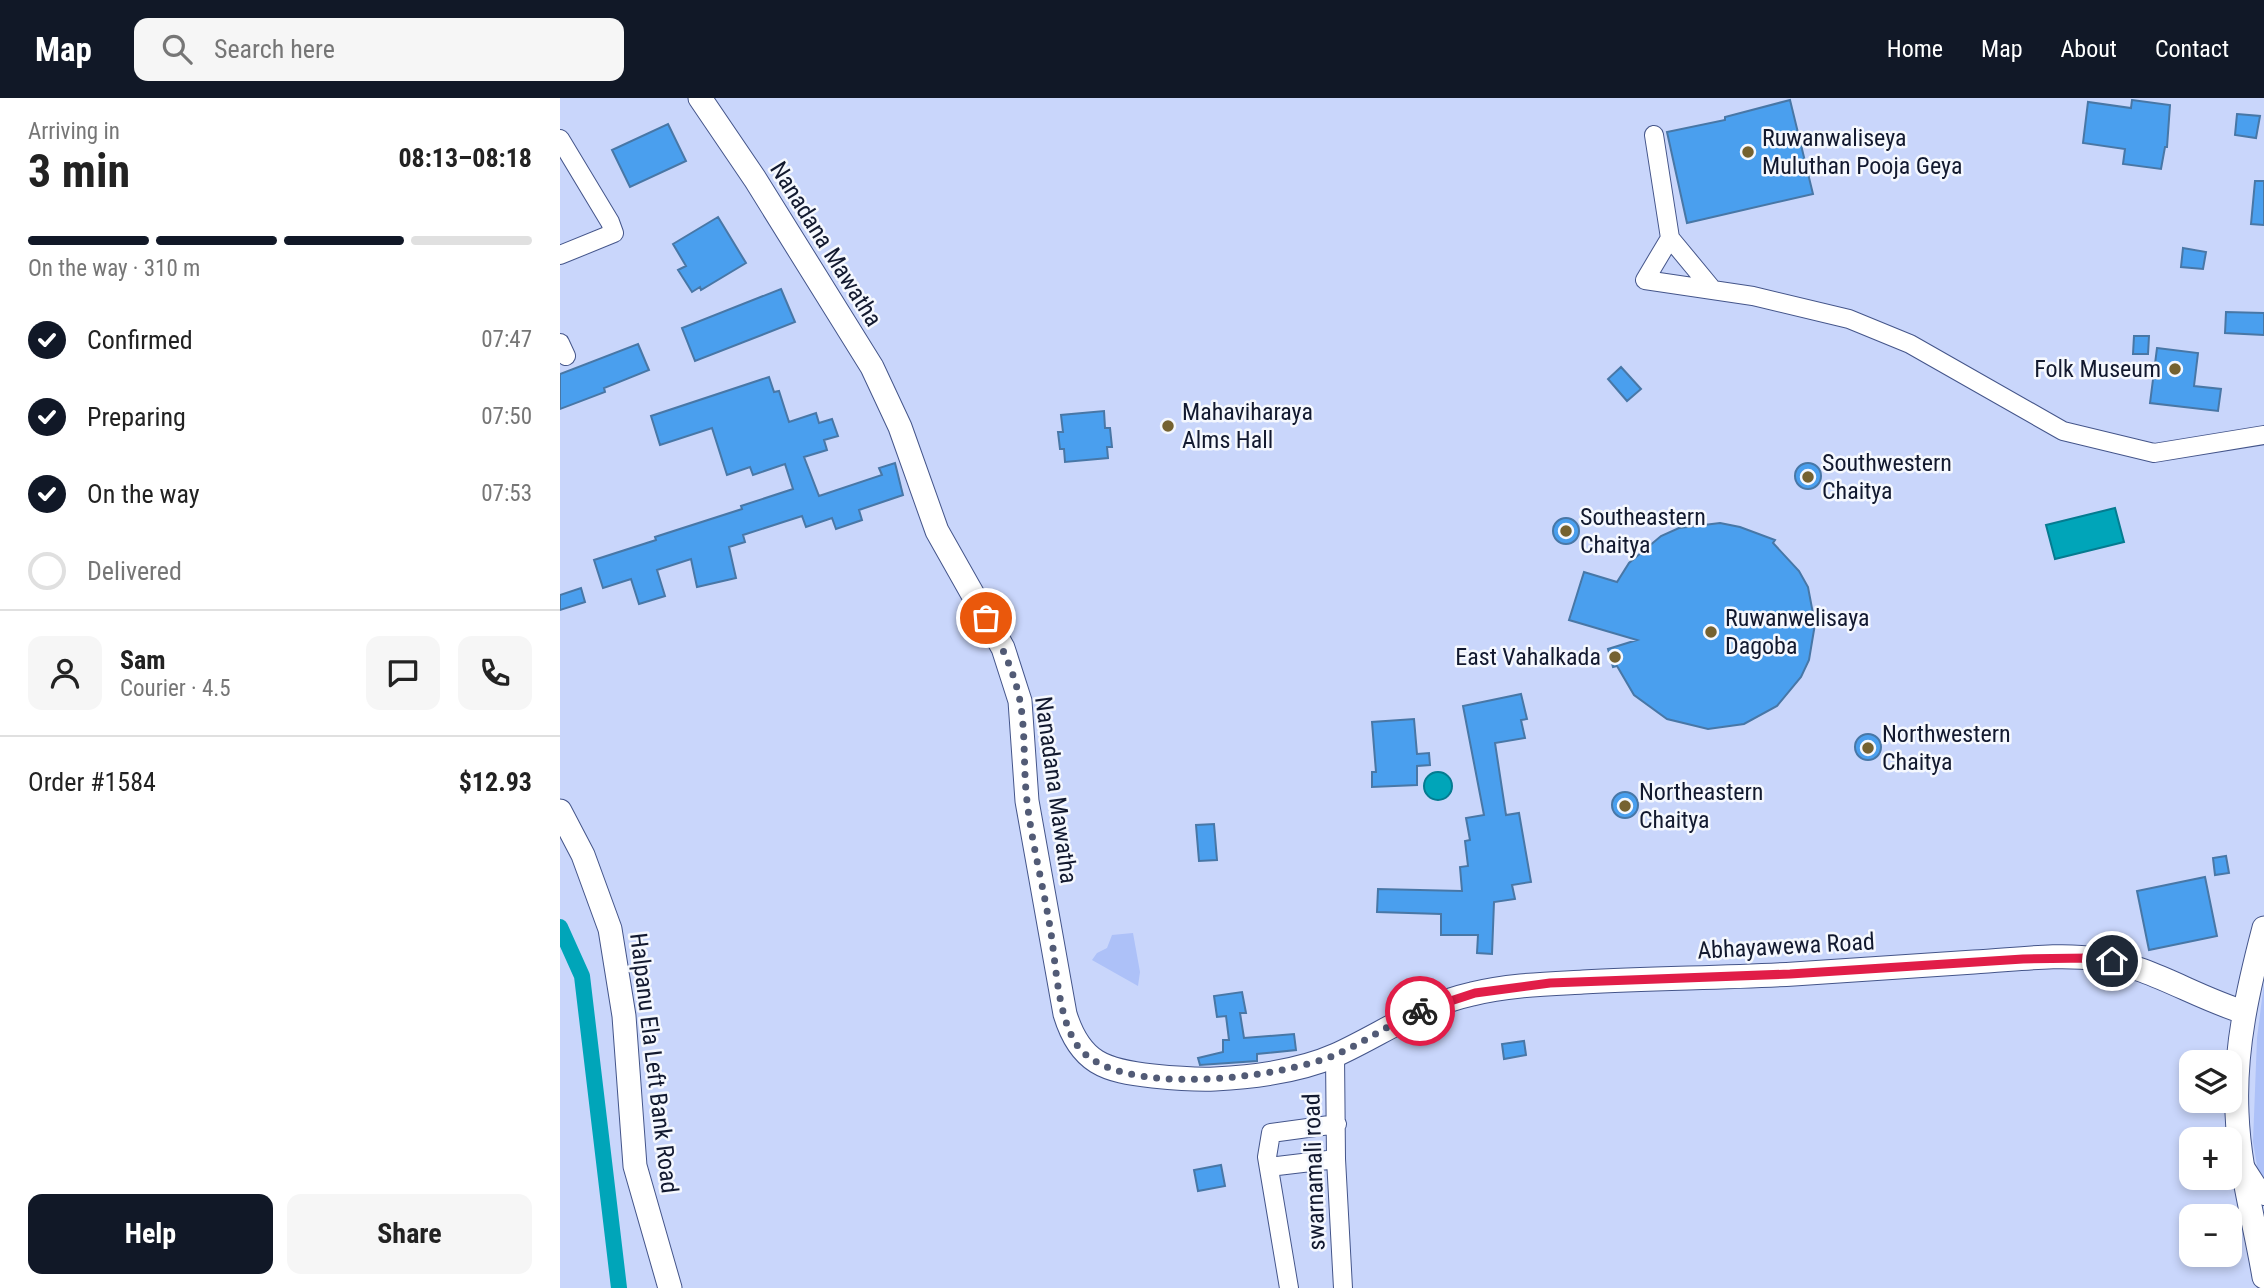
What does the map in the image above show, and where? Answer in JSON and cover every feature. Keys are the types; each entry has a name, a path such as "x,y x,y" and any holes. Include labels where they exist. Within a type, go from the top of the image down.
{"main road":[{"name":"Nanadana Mawatha","path":"699,98 755,179 872,367 900,427 937,531 1003,648 1020,701 1033,840 1065,1014 1077,1044 1094,1062 1107,1069 1180,1079 1242,1077 1335,1055"},
{"name":"Halpanu Ela Left Bank Road","path":"560,811 594,880 610,929 624,1016 635,1166 670,1288"},
{"path":"2239,1127 2237,1093 2244,1012 2264,928"},
{"name":"Abhayawewa Road","path":"1335,1055 1429,1007 1475,993 1512,987 1637,979 1790,974 2023,959 2090,958 2127,965 2215,1003 2244,1012"},
{"path":"2242,1162 2264,1277"}],"street":[{"path":"1654,135 1670,238 1713,289"},
{"path":"560,139 614,233 560,255"},
{"path":"1670,238 1645,280 1753,296 1849,318 1910,344 2063,431 2154,453 2264,435"},
{"name":"swarnamali road","path":"1335,1055 1336,1159 1343,1288"},
{"path":"1289,1288 1269,1167 1267,1149 1271,1133 1337,1124"},
{"path":"1269,1167 1336,1159"},
{"path":"2242,1162 2264,1195"}],"shaded area":[{"path":"2115,508 2124,542 2055,559 2046,525"},
{"path":"1438,772 1448,776 1452,786 1448,796 1438,800 1428,796 1424,786 1428,776"},
{"path":"1133,933 1140,972 1138,986 1092,960 1097,953 1107,948 1112,935"},
{"path":"2264,983 2264,1207 2253,1142 2257,1038"}],"building":[{"path":"1790,100 1813,194 1687,223 1667,132 1725,120 1725,117"},
{"path":"2132,100 2170,105 2167,147 2161,169 2123,164 2125,149 2083,143 2088,102 2131,108"},
{"path":"2237,114 2260,116 2256,138 2235,135"},
{"path":"668,124 686,161 630,187 612,150"},
{"path":"2255,181 2264,181 2264,225 2251,224"},
{"path":"718,217 746,263 701,290 700,287 692,292 678,270 686,266 673,244"},
{"path":"2183,248 2206,252 2203,269 2181,267"},
{"path":"781,289 795,322 695,361 682,328"},
{"path":"2226,312 2264,313 2264,335 2225,333"},
{"path":"2134,336 2149,336 2148,354 2133,354"},
{"path":"638,344 649,370 604,388 605,392 560,409 560,374"},
{"name":"Folk Museum","path":"2157,348 2198,353 2194,386 2221,389 2218,411 2150,403"},
{"path":"1621,367 1641,389 1627,401 1608,379"},
{"path":"769,377 774,392 779,391 789,422 816,413 819,423 832,419 838,436 824,440 827,450 804,457 819,496 882,475 879,468 895,463 903,495 859,510 862,520 836,529 832,518 806,527 802,516 743,535 745,542 729,547 736,578 697,587 691,559 657,570 665,596 639,604 631,579 603,588 594,560 793,489 785,464 753,475 750,467 727,475 712,428 660,445 651,416"},
{"path":"1104,411 1105,428 1110,428 1112,447 1107,447 1108,458 1065,462 1058,432 1063,432 1061,415"},
{"name":"Southwestern Chaitya","path":"1808,463 1817,467 1821,476 1817,485 1808,489 1799,485 1795,476 1799,467"},
{"name":"Southeastern Chaitya","path":"1566,518 1575,522 1579,531 1575,540 1566,544 1557,540 1553,531 1557,522"},
{"name":"Ruwanwelisaya Dagoba","path":"1720,523 1775,540 1773,543 1799,571 1808,587 1815,624 1809,660 1801,677 1777,706 1744,724 1708,729 1667,719 1634,695 1617,666 1613,667 1608,649 1637,640 1569,620 1584,572 1617,582 1629,563 1661,536 1679,528"},
{"path":"581,588 585,602 560,610 560,595"},
{"path":"1521,694 1527,719 1521,720 1525,738 1495,743 1506,815 1519,813 1531,882 1512,885 1515,899 1494,902 1492,954 1477,953 1478,935 1441,935 1441,914 1377,912 1378,889 1462,891 1460,867 1468,866 1465,841 1470,840 1466,818 1484,815 1463,706"},
{"path":"1414,719 1417,754 1429,753 1430,765 1417,766 1417,785 1372,787 1372,772 1376,772 1372,722"},
{"name":"Northwestern Chaitya","path":"1868,734 1877,738 1881,747 1877,756 1868,760 1859,756 1855,747 1859,738"},
{"name":"Northeastern Chaitya","path":"1625,792 1634,796 1638,805 1634,814 1625,818 1616,814 1612,805 1616,796"},
{"path":"1214,824 1217,860 1199,861 1196,825"},
{"path":"2226,856 2229,873 2215,875 2213,858"},
{"path":"2205,877 2217,936 2149,950 2137,891"},
{"path":"1242,992 1246,1013 1240,1013 1244,1038 1294,1034 1296,1050 1257,1054 1257,1061 1200,1065 1198,1058 1223,1052 1223,1040 1229,1040 1226,1016 1217,1017 1214,996"},
{"path":"1524,1041 1526,1055 1504,1059 1502,1044"},
{"path":"1221,1165 1225,1186 1198,1191 1194,1170"}],"waterway":[{"path":"560,927 582,976 619,1288"}],"way so far":[{"path":"986,618 1003,648 1020,701 1027,801 1065,1014 1070,1031 1085,1054 1107,1069 1129,1074 1210,1080 1242,1077 1335,1055 1420,1011"}],"place":[{"name":"Ruwanwaliseya Muluthan Pooja Geya","path":"1748,152"},
{"name":"Folk Museum","path":"2175,369"},
{"name":"Mahaviharaya Alms Hall","path":"1168,426"},
{"name":"Southwestern Chaitya","path":"1808,477"},
{"name":"Southeastern Chaitya","path":"1566,531"},
{"name":"Ruwanwelisaya Dagoba","path":"1711,632"},
{"name":"East Vahalkada","path":"1615,657"},
{"name":"Northwestern Chaitya","path":"1868,748"},
{"name":"Northeastern Chaitya","path":"1625,806"}],"route":[{"path":"1420,1011 1475,993 1550,983 1790,974 2048,958 2112,961"}]}
